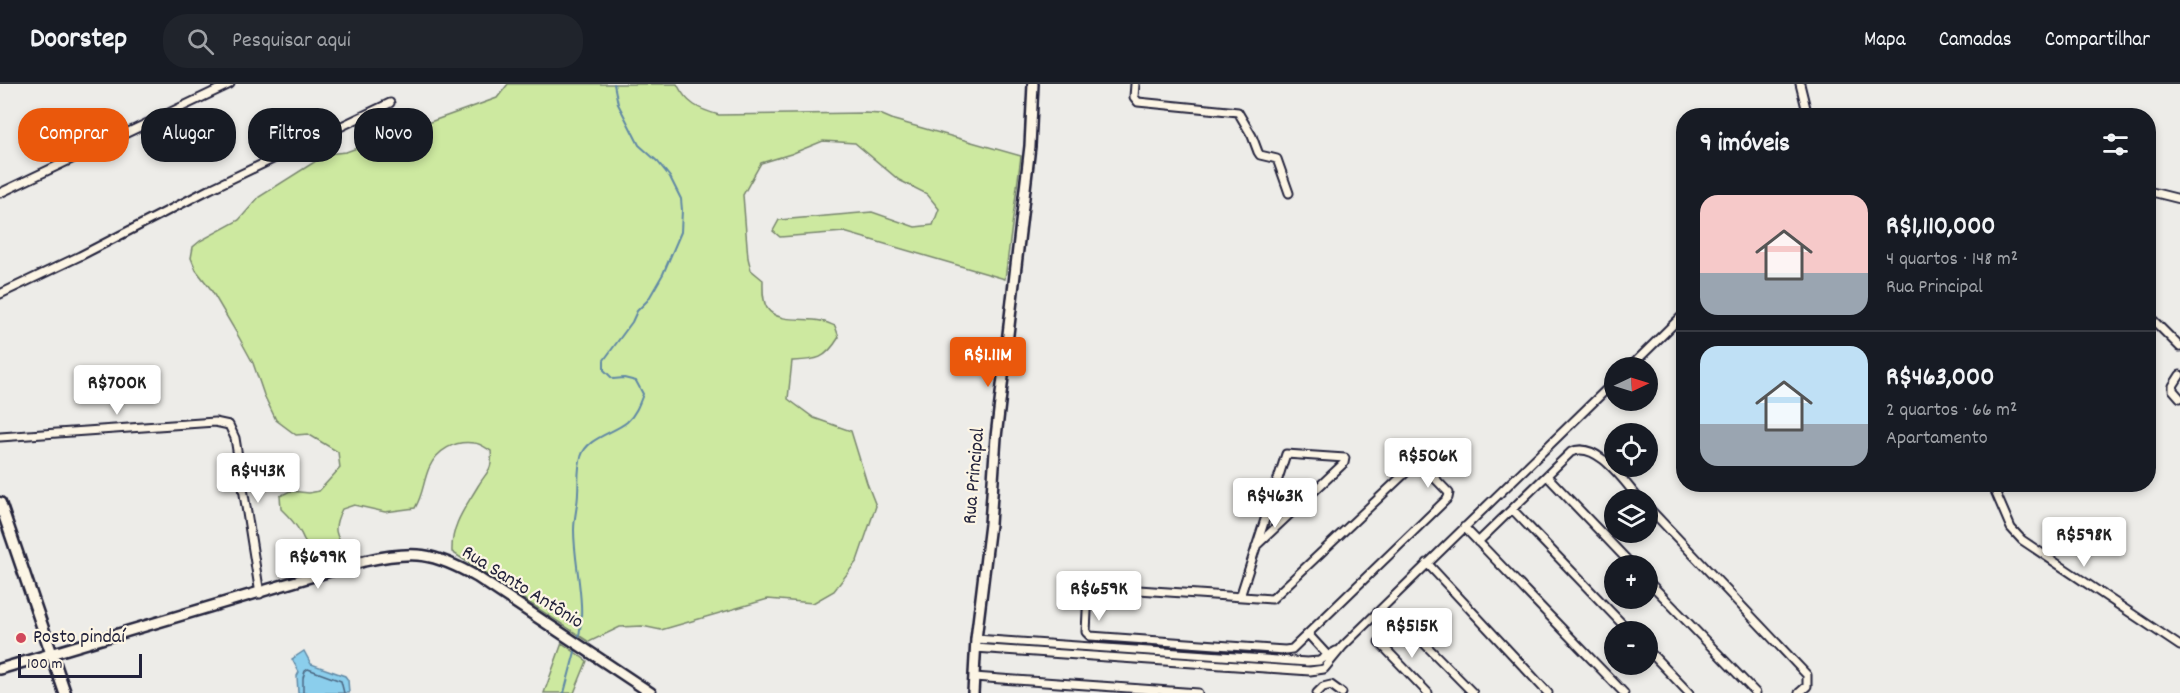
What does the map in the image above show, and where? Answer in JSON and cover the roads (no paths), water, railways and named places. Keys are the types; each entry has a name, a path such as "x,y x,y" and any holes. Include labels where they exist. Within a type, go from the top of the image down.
{"main road":[{"path":"0,503 65,693"}],"street":[{"path":"0,193 230,84"},
{"name":"Rua Principal","path":"973,693 996,437 1030,146 1033,84"},
{"path":"1135,84 1134,97 1138,102 1238,112 1260,155 1277,159 1288,194"},
{"path":"1800,84 1806,108"},
{"path":"0,294 210,189 390,103"},
{"path":"2156,194 2180,199"},
{"path":"1640,357 1676,322"},
{"path":"2156,323 2180,347"},
{"path":"2180,375 2173,386 2173,390 2180,398"},
{"path":"976,643 1307,662 1319,662 1330,658 1604,392"},
{"path":"0,437 215,422 229,425 236,438 260,594"},
{"path":"1478,542 1571,452 1585,449 1599,456 1630,489"},
{"path":"1240,597 1256,546 1286,454 1345,458 1344,463 1256,546"},
{"path":"1419,462 1449,493 1448,498 1292,649 1090,636 1086,632 1088,592 1094,587 1240,597 1272,599 1414,463 1419,462"},
{"path":"1547,476 1622,555"},
{"path":"1995,492 2011,528 2022,540 2180,646"},
{"path":"1512,509 1619,621"},
{"path":"1658,518 1807,675 1807,686 1799,693"},
{"path":"1464,527 1624,693"},
{"name":"Rua Santo Antônio","path":"0,669 260,594 364,561 404,554 419,554 450,562 468,572 651,693"},
{"path":"1428,563 1548,693"},
{"path":"1658,591 1756,693"},
{"path":"1404,622 1473,693"},
{"path":"1308,634 1330,658"},
{"path":"1379,642 1428,693"},
{"path":"1658,661 1689,693"},
{"path":"974,676 1198,693"},
{"path":"1317,693 1323,687 1330,685 1342,693"}],"water":[{"path":"304,651 311,664 345,676 348,680 349,693 298,693 297,676 299,672 292,659"}],"waterway":[{"path":"578,640 581,599 574,530 581,457 584,450 594,440 630,419 643,394 636,381 624,378 613,379 604,370 604,360 632,322 637,311 648,300 663,274 681,232 681,199 670,177 658,162 639,145 618,104 614,84"},
{"path":"564,693 576,648"}],"place":[{"name":"Posto pindaí","path":"21,638"}]}
